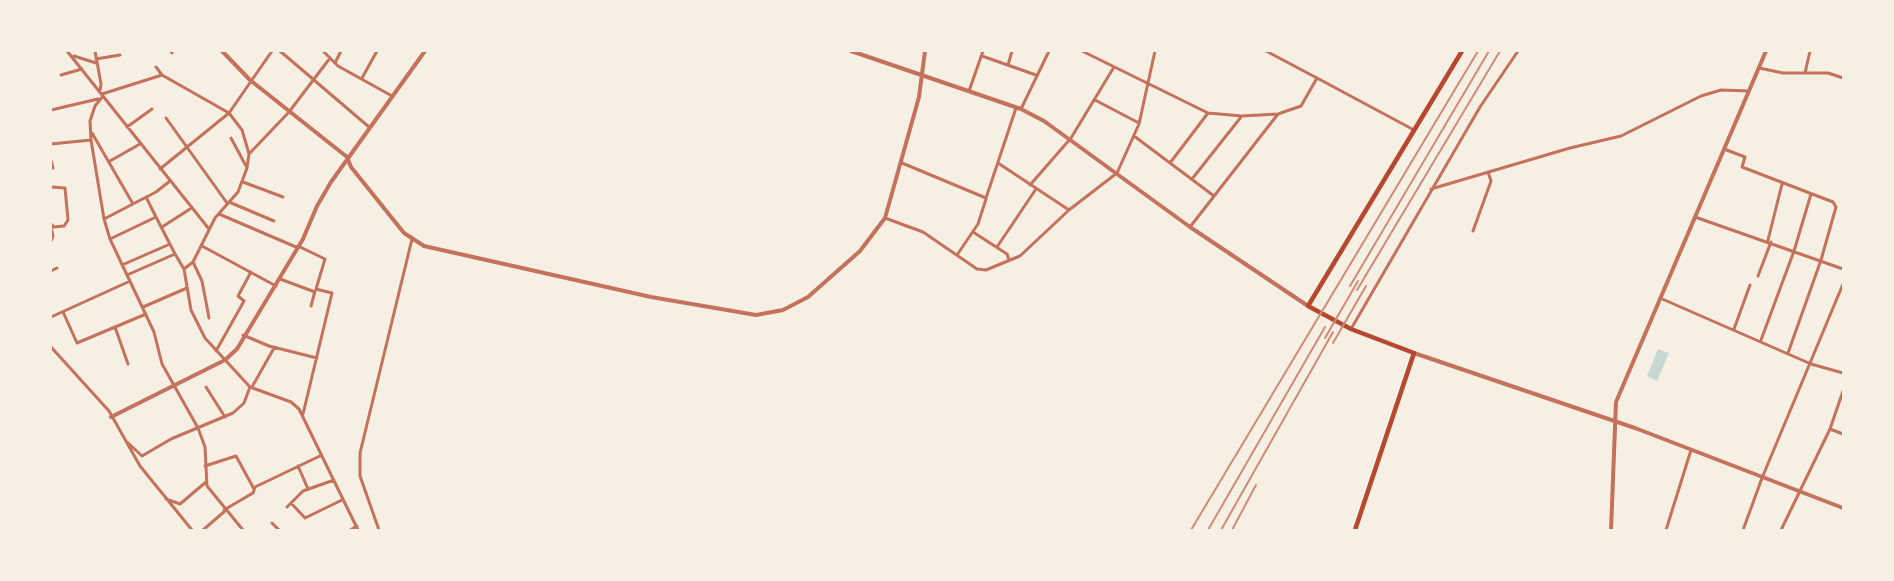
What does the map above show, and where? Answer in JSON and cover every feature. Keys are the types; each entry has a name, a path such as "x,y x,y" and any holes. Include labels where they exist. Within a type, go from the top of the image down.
{"main road":[{"path":"1355,530 1414,352 1351,329 1308,306 1462,51"}],"street":[{"path":"67,51 190,209 209,229"},
{"path":"95,51 101,95 93,113 91,140 104,219 110,239 146,314 162,364 198,428 205,447 206,482 224,511 243,530"},
{"path":"222,51 250,80 347,157 351,168 412,239 436,250 723,311 756,315 783,310 808,297 860,251 885,218 919,97 925,51"},
{"path":"160,169 229,113 272,51"},
{"path":"280,51 369,127"},
{"path":"323,51 335,63 392,96"},
{"path":"335,63 341,51"},
{"path":"362,79 377,51"},
{"path":"111,417 225,360 245,335 276,286 316,206 347,157 425,51"},
{"path":"851,51 1019,108 1071,138 1190,227 1308,306"},
{"path":"969,91 983,51"},
{"path":"1008,65 1012,51"},
{"path":"957,255 973,232 1019,108 1049,51"},
{"path":"1082,51 1208,113 1242,116 1278,114 1301,106 1317,78"},
{"path":"885,218 923,232 976,269 986,270 1020,256 1069,210 1117,173 1139,123 1155,51"},
{"path":"1266,51 1414,130"},
{"path":"1351,329 1480,107 1518,51"},
{"path":"1611,530 1616,402 1766,51"},
{"path":"1805,73 1810,51"},
{"path":"72,56 96,61 120,55"},
{"path":"982,56 1036,75"},
{"path":"249,154 289,112 330,58"},
{"path":"1030,185 1071,138 1114,67"},
{"path":"156,68 162,75 229,113 242,130 249,154 243,182 238,192 209,229 193,262 184,269"},
{"path":"1759,68 1783,73 1828,73 1843,78"},
{"path":"61,75 82,69"},
{"path":"51,110 162,75"},
{"path":"1431,189 1570,148 1621,136 1701,96 1721,90 1749,91"},
{"path":"1095,100 1139,123"},
{"path":"128,127 152,109"},
{"path":"1170,163 1208,113"},
{"path":"1190,227 1278,114"},
{"path":"1192,179 1242,116"},
{"path":"166,118 185,148 228,203 274,221"},
{"path":"91,131 133,204"},
{"path":"1134,136 1214,196"},
{"path":"231,138 247,168"},
{"path":"51,144 91,140"},
{"path":"110,162 140,144"},
{"path":"1724,149 1745,157 1742,167 1833,202 1836,207 1821,260 1788,353"},
{"path":"51,160 52,168"},
{"path":"902,163 986,198"},
{"path":"998,164 1069,210"},
{"path":"1473,231 1491,181 1488,172"},
{"path":"104,219 146,197 170,181"},
{"path":"243,182 283,197"},
{"path":"1758,276 1769,241 1782,183"},
{"path":"51,188 65,188 68,220 64,226 51,226 53,236 51,241"},
{"path":"998,247 1036,189"},
{"path":"1761,340 1794,251 1811,194"},
{"path":"146,197 184,269 196,323 205,339 251,387 291,402 302,416 358,528 350,530"},
{"path":"162,227 190,209"},
{"path":"219,214 325,259 311,306"},
{"path":"1695,216 1843,269"},
{"path":"110,239 156,217"},
{"path":"973,232 998,247 1007,254 1009,260"},
{"path":"379,530 360,476 360,453 412,239"},
{"path":"122,265 170,244"},
{"path":"202,246 276,286"},
{"path":"127,275 175,254"},
{"path":"193,262 201,281 209,318"},
{"path":"51,271 57,268"},
{"path":"216,351 244,301 238,296 251,272"},
{"path":"280,279 315,291 332,293 302,416"},
{"path":"51,317 129,282"},
{"path":"1743,530 1762,478 1843,284"},
{"path":"1734,329 1750,285"},
{"path":"143,307 187,288"},
{"path":"1660,298 1761,340 1811,364 1843,374"},
{"path":"63,312 77,343 146,314"},
{"path":"115,327 128,364"},
{"path":"245,335 274,348 317,358"},
{"path":"51,347 74,370 111,417 141,466 192,530"},
{"path":"141,466 143,456 171,439 225,417 241,406 274,348"},
{"path":"1414,352 1615,421 1843,508"},
{"path":"206,387 225,417"},
{"path":"1781,530 1830,429 1843,391"},
{"path":"1830,429 1843,434"},
{"path":"125,441 143,456"},
{"path":"1666,530 1691,450"},
{"path":"203,530 224,511 254,493 254,489 322,454"},
{"path":"206,466 236,456 254,489"},
{"path":"298,466 308,489"},
{"path":"287,507 308,489 334,480"},
{"path":"166,499 180,504 206,482"},
{"path":"291,503 305,518 342,500"},
{"path":"272,523 279,530"}],"shaded area":[{"path":"1658,349 1669,353 1657,381 1647,376"}],"railway":[{"path":"1191,530 1478,51"},
{"path":"1350,286 1489,51"},
{"path":"1357,290 1500,51"},
{"path":"1325,338 1358,281"},
{"path":"1333,343 1366,286"},
{"path":"1208,530 1325,327"},
{"path":"1221,530 1333,332"},
{"path":"1232,530 1256,485"}]}
